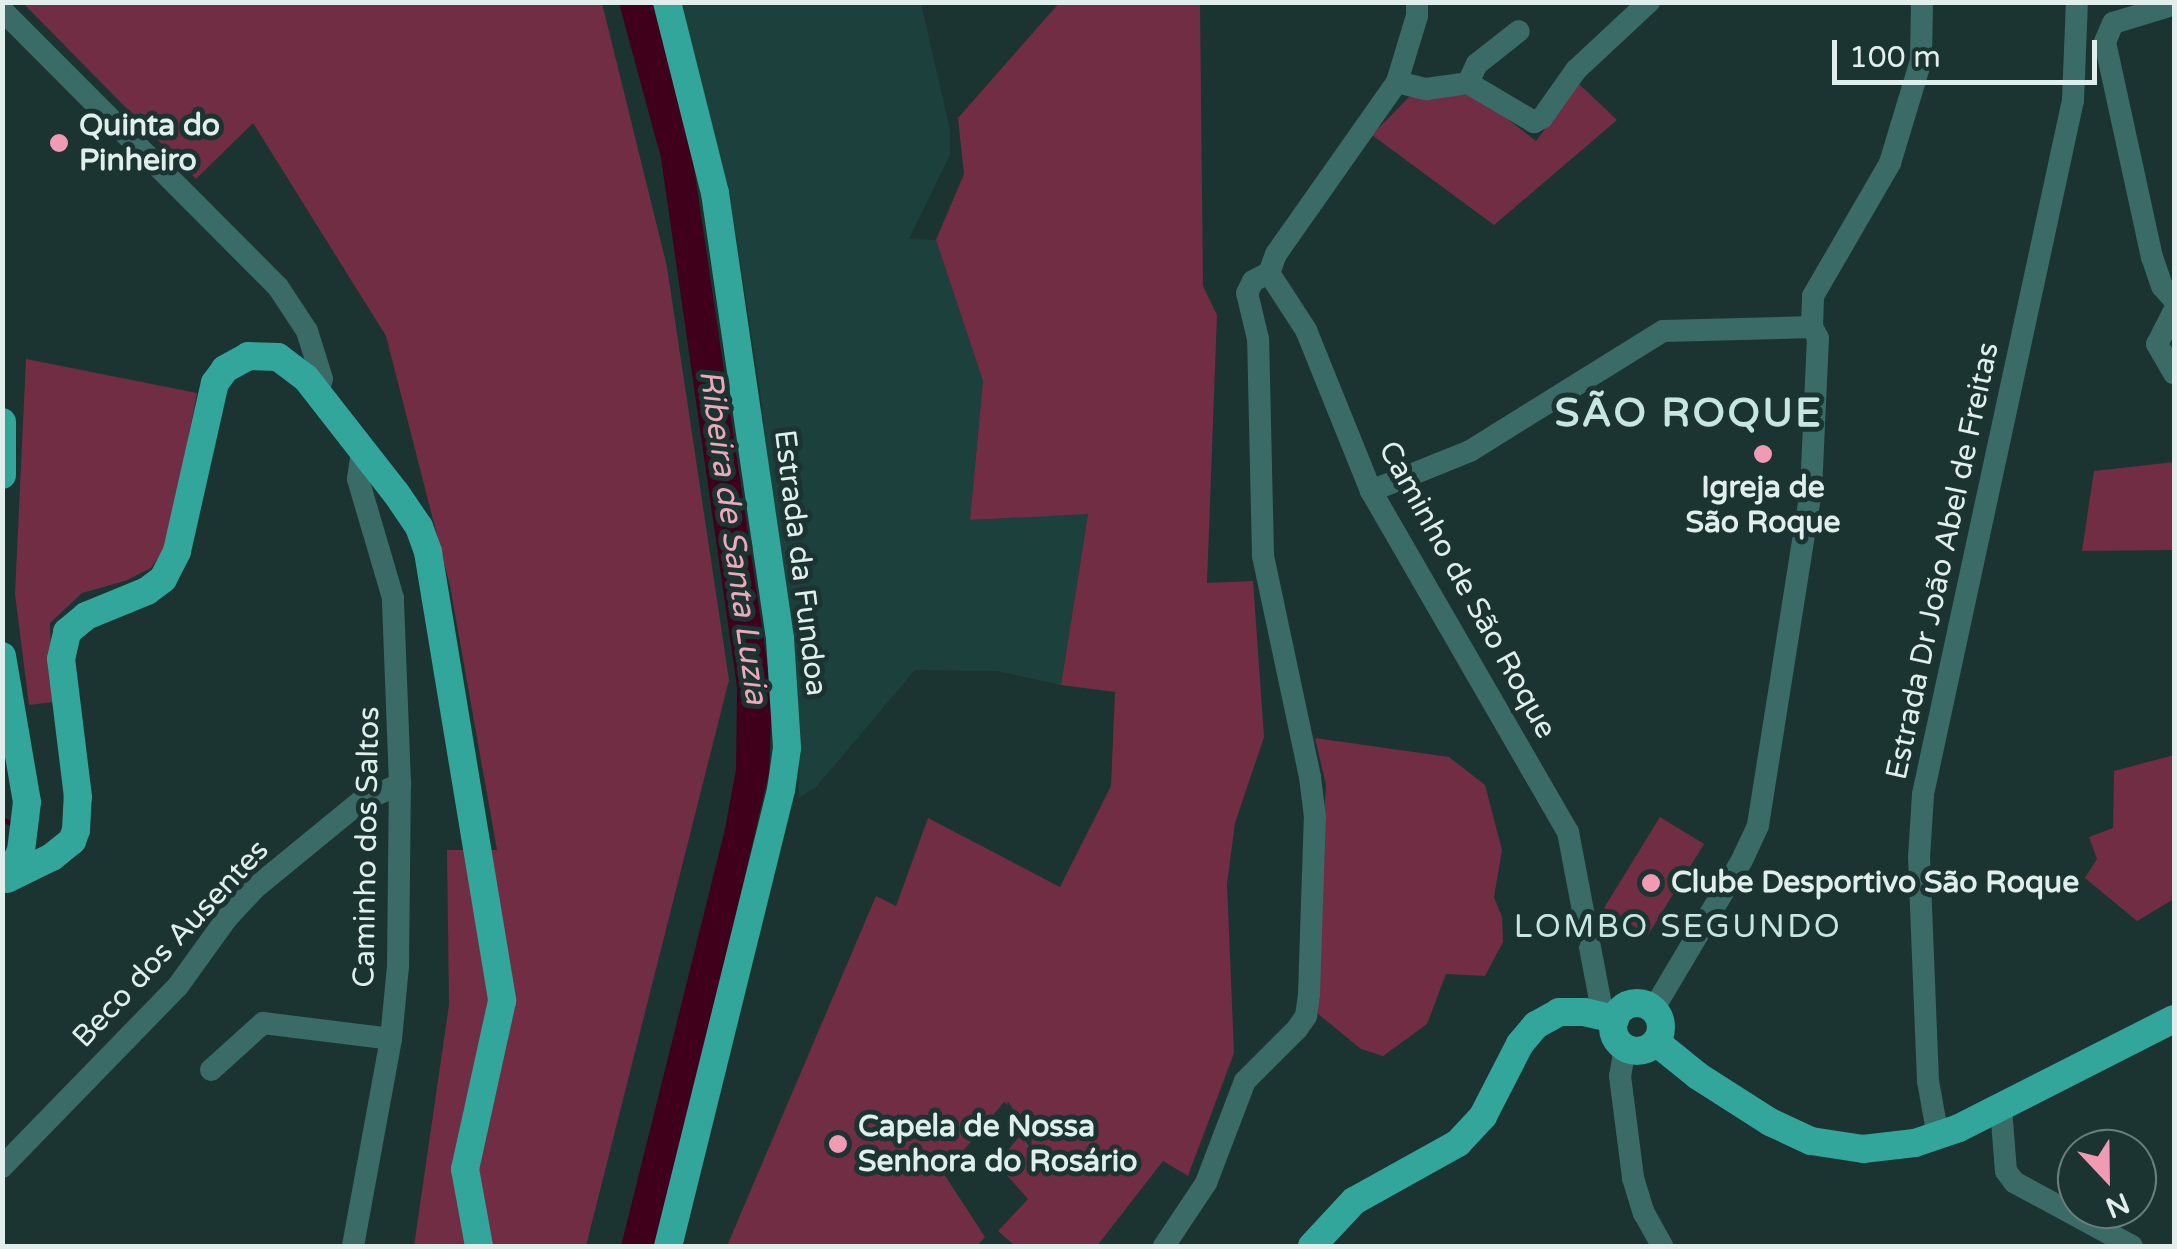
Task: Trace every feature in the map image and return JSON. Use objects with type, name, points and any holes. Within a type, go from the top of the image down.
[{"type":"main road","name":"Estrada da Fundoa","points":[[667,2],[718,211],[780,639],[787,748],[668,1246]]},
{"type":"main road","points":[[4,882],[52,857],[72,841],[79,818],[62,689],[63,646],[75,623],[147,592],[171,567],[215,383],[225,369],[248,356],[278,357],[318,393],[362,450],[419,527],[428,552],[502,1000],[465,1169],[479,1246]]},
{"type":"main road","points":[[2,422],[2,475]]},
{"type":"main road","points":[[2,656],[27,802],[13,831],[4,882]]},
{"type":"main road","points":[[1312,1246],[1336,1215],[1354,1201],[1458,1143],[1492,1104],[1520,1044],[1536,1025],[1559,1012],[1609,1018],[1632,1004],[1653,1010],[1661,1025],[1656,1042],[1638,1051],[1626,1048],[1615,1035],[1609,1018]]},
{"type":"main road","points":[[1656,1042],[1698,1076],[1770,1122],[1811,1141],[1863,1149],[1938,1136],[2174,1019]]},
{"type":"street","points":[[1164,1246],[1206,1183],[1245,1081],[1297,1029],[1306,1016],[1310,994],[1314,817],[1310,777],[1263,555],[1258,338],[1247,293],[1253,281],[1268,272],[1276,254],[1398,82],[1417,16],[1416,2]]},
{"type":"street","points":[[1398,82],[1426,89],[1468,82],[1534,122],[1542,118],[1576,70],[1649,2]]},
{"type":"street","points":[[1653,1010],[1742,860],[1758,825],[1810,491],[1818,338],[1812,327],[1814,294],[1890,163],[1921,60],[1922,2]]},
{"type":"street","name":"Estrada Dr João Abel de Freitas","points":[[1938,1136],[1928,1080],[1919,858],[1923,794],[2073,100],[2077,2]]},
{"type":"street","points":[[2166,7],[2121,19],[2107,32],[2106,42],[2152,257],[2162,286],[2174,300]]},
{"type":"street","points":[[2,10],[278,287],[307,331],[322,379],[318,393]]},
{"type":"street","points":[[1468,82],[1478,64],[1519,31]]},
{"type":"street","name":"Caminho de São Roque","points":[[1268,272],[1306,330],[1371,491],[1568,832],[1609,1018]]},
{"type":"street","points":[[2174,311],[2157,344],[2174,373]]},
{"type":"street","points":[[1371,491],[1470,452],[1663,332],[1676,328],[1812,327]]},
{"type":"street","name":"Caminho dos Saltos","points":[[354,1246],[391,1039],[398,966],[400,784],[394,598],[358,479],[362,450]]},
{"type":"street","name":"Beco dos Ausentes","points":[[2,1167],[178,986],[227,918],[255,888],[360,802],[400,784]]},
{"type":"street","points":[[210,1070],[264,1022],[391,1039]]},
{"type":"street","points":[[1626,1048],[1620,1076],[1634,1178],[1644,1214],[1662,1246]]},
{"type":"street","points":[[2000,1108],[2006,1170],[2024,1188],[2132,1246]]},
{"type":"shaded area","points":[[1060,2],[1200,3],[1203,286],[1217,315],[1207,583],[1253,581],[1264,737],[1235,823],[1227,884],[1234,1053],[1188,1176],[1163,1161],[1097,1246],[1015,1246],[998,1231],[1028,1199],[997,1164],[1029,1124],[1004,1102],[944,1174],[985,1237],[977,1246],[727,1246],[876,896],[896,906],[928,818],[1060,887],[1111,786],[1115,692],[1061,685],[1088,514],[970,520],[983,381],[936,240],[964,174],[958,118]]},
{"type":"shaded area","points":[[23,3],[602,3],[667,267],[729,680],[586,1246],[414,1246],[449,1005],[447,850],[497,850],[450,586],[386,336],[253,123],[196,179]]},
{"type":"shaded area","points":[[679,3],[921,3],[950,130],[950,155],[909,239],[936,240],[983,381],[970,520],[1088,513],[1061,685],[998,671],[915,670],[816,787],[799,798],[798,731],[760,391],[728,187]]},
{"type":"shaded area","points":[[1579,84],[1617,120],[1494,225],[1372,135],[1409,97],[1475,94],[1536,141]]},
{"type":"shaded area","points":[[26,359],[197,393],[168,543],[151,568],[125,581],[82,593],[50,623],[53,702],[29,705],[15,594]]},
{"type":"shaded area","points":[[2174,462],[2174,550],[2082,551],[2094,471]]},
{"type":"shaded area","points":[[1315,738],[1449,757],[1485,785],[1502,850],[1494,897],[1502,917],[1503,942],[1485,976],[1446,974],[1427,1024],[1383,1056],[1361,1049],[1311,1008],[1326,785]]},
{"type":"shaded area","points":[[2174,755],[2174,899],[2137,921],[2085,878],[2097,859],[2089,837],[2113,828],[2114,771]]},
{"type":"shaded area","points":[[1660,817],[1704,844],[1648,935],[1604,908]]},
{"type":"water","name":"Ribeira de Santa Luzia","points":[[619,3],[653,3],[692,154],[772,696],[769,773],[658,1246],[621,1246],[725,829],[736,769],[737,687],[661,158]]},
{"type":"waterway","points":[[2,819],[15,825]]},
{"type":"place","name":"Quinta do Pinheiro","points":[[59,143]]},
{"type":"place","name":"Igreja de São Roque","points":[[1763,454]]},
{"type":"place","name":"Clube Desportivo São Roque","points":[[1651,883]]},
{"type":"place","name":"Capela de Nossa Senhora do Rosário","points":[[838,1144]]},
{"type":"district","name":"SÃO ROQUE","points":[[1689,413]]},
{"type":"district","name":"LOMBO SEGUNDO","points":[[1678,927]]}]
